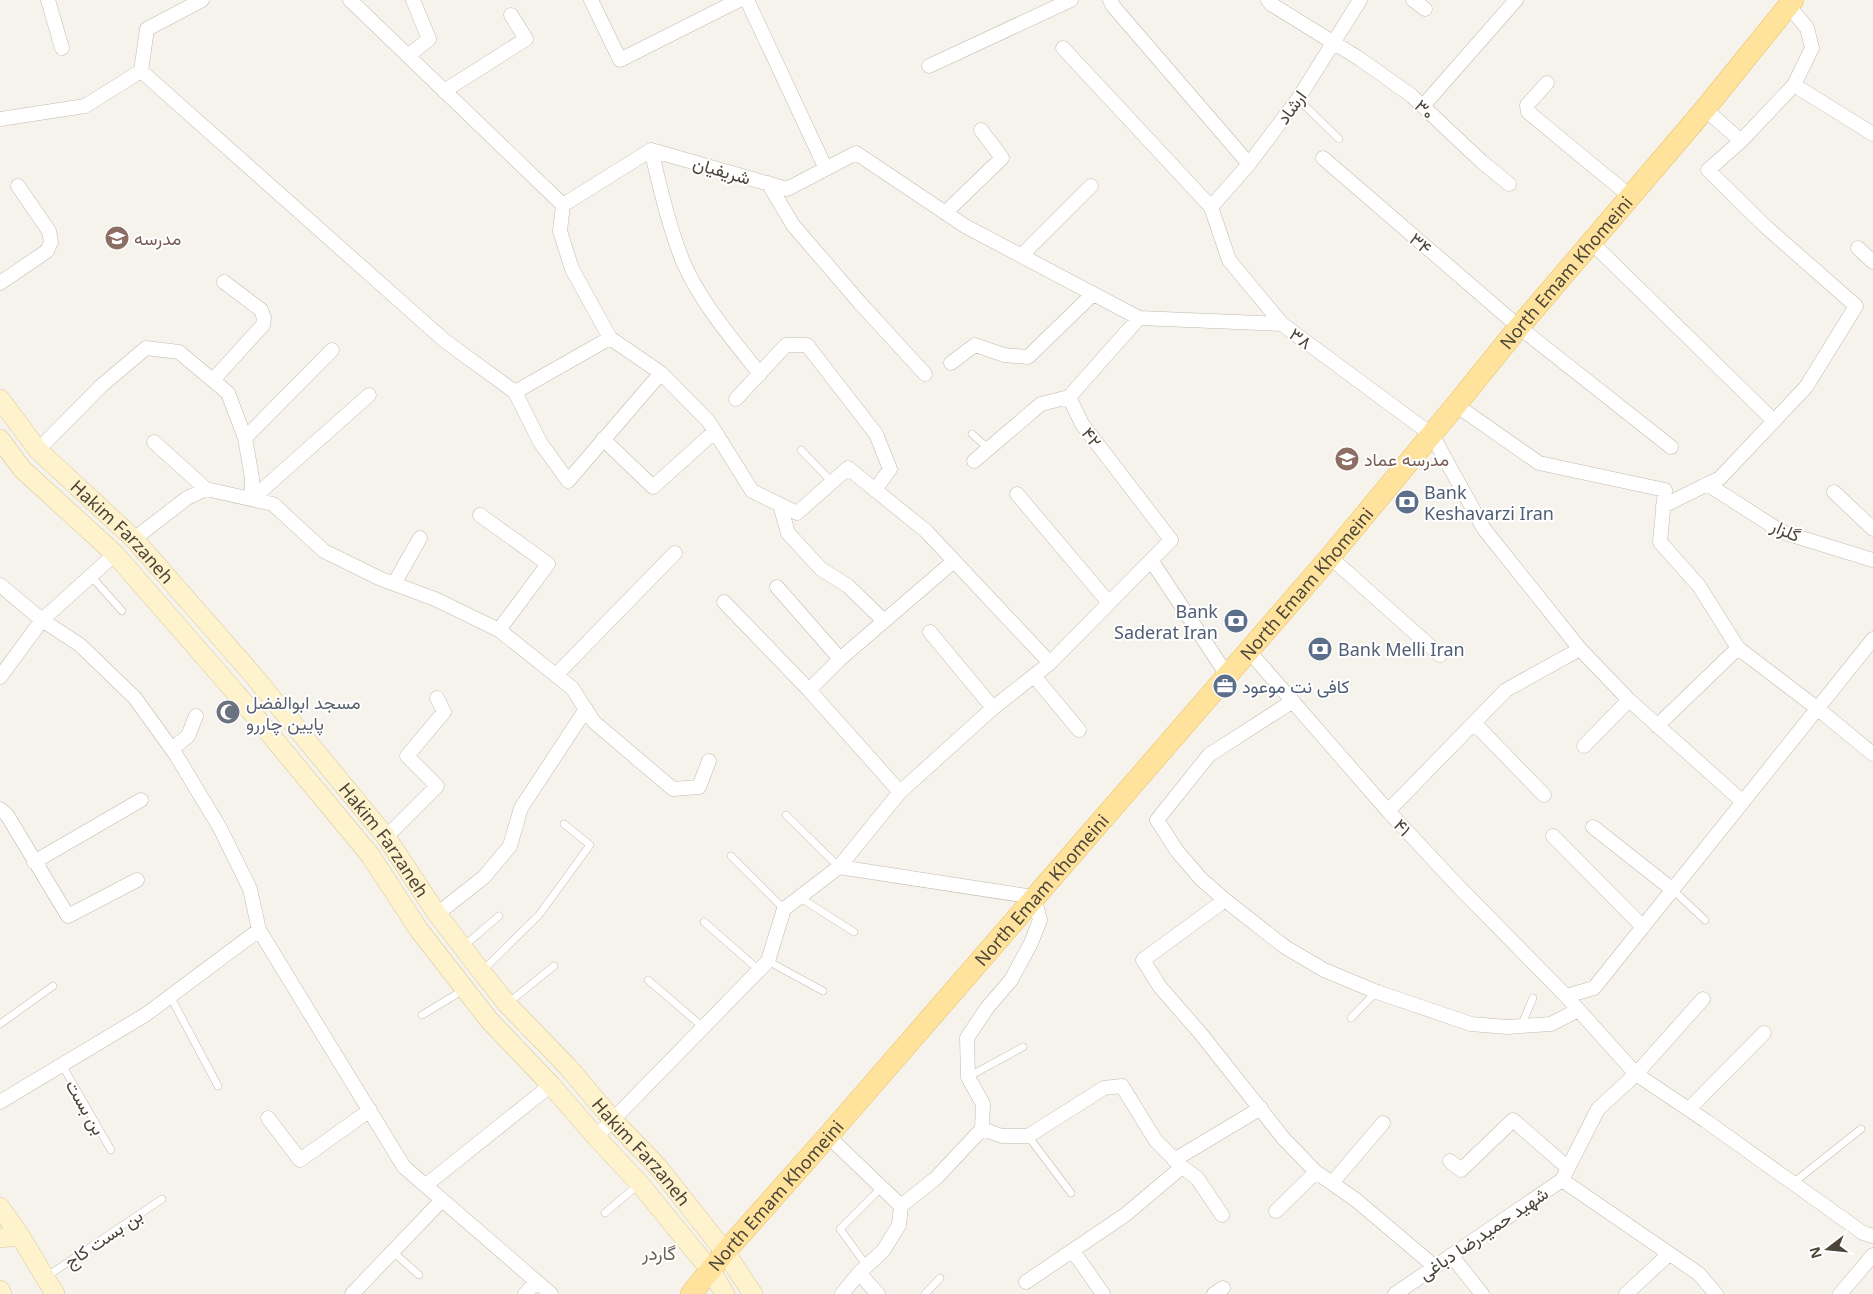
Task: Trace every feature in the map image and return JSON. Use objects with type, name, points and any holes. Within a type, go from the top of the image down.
[{"type":"main road","name":"North Emam Khomeini","points":[[691,1294],[725,1252],[828,1136],[1330,557],[1519,327],[1705,109],[1791,3]]},
{"type":"street","points":[[48,0],[62,48]]},
{"type":"street","points":[[0,119],[85,106],[141,71],[147,29],[202,0]]},
{"type":"street","points":[[350,0],[562,205]]},
{"type":"street","points":[[408,56],[429,39],[413,0]]},
{"type":"street","points":[[590,0],[620,60],[739,0]]},
{"type":"street","points":[[746,0],[826,168]]},
{"type":"street","points":[[929,66],[1071,0]]},
{"type":"street","points":[[1110,0],[1113,6],[1249,164]]},
{"type":"street","name":"۳۰","points":[[1268,0],[1271,4],[1412,96],[1482,162],[1509,184]]},
{"type":"street","name":"ارشاد","points":[[1211,207],[1249,164],[1298,99],[1360,0]]},
{"type":"street","points":[[1413,0],[1425,9]]},
{"type":"street","points":[[1423,106],[1516,0]]},
{"type":"street","points":[[1663,506],[1720,478],[1806,387],[1856,306],[1766,227],[1708,170],[1741,141],[1794,85],[1812,48],[1807,28],[1791,3]]},
{"type":"street","points":[[444,91],[526,39],[511,15]]},
{"type":"street","points":[[1063,48],[1211,207]]},
{"type":"street","points":[[141,71],[445,342],[515,392],[540,442],[568,481],[661,373]]},
{"type":"street","points":[[1548,83],[1526,105],[1528,112],[1631,197]]},
{"type":"street","points":[[1794,85],[1873,134]]},
{"type":"street","points":[[1705,109],[1741,141]]},
{"type":"street","points":[[945,213],[1002,158],[981,130]]},
{"type":"street","points":[[562,205],[651,150],[664,202],[684,264],[707,305],[760,374]]},
{"type":"street","name":"شریفیان","points":[[651,150],[787,189],[856,153],[965,226],[1139,318]]},
{"type":"street","name":"۳۴","points":[[1323,158],[1519,327],[1671,447]]},
{"type":"street","points":[[768,184],[793,224],[860,303],[925,374]]},
{"type":"street","points":[[0,282],[47,251],[51,242],[49,231],[18,186]]},
{"type":"street","points":[[1020,256],[1091,186]]},
{"type":"street","points":[[562,205],[560,231],[572,269],[610,338],[661,373],[709,422],[752,491],[798,513],[848,468],[926,531],[1050,663]]},
{"type":"street","name":"۳۸","points":[[1211,207],[1229,260],[1282,324],[1432,435]]},
{"type":"street","points":[[1592,243],[1774,420]]},
{"type":"street","points":[[1858,248],[1873,262]]},
{"type":"street","points":[[213,380],[263,325],[264,318],[261,310],[224,282]]},
{"type":"street","points":[[951,363],[975,346],[1004,355],[1028,358],[1093,294]]},
{"type":"street","points":[[974,461],[1042,404],[1069,397],[1139,318],[1282,324]]},
{"type":"street","points":[[515,392],[610,338]]},
{"type":"street","points":[[736,399],[786,346],[808,345],[876,434],[890,469],[875,490]]},
{"type":"street","points":[[38,450],[101,386],[146,348],[179,352],[228,393],[245,438],[252,478],[252,499]]},
{"type":"street","points":[[245,438],[332,350]]},
{"type":"street","points":[[252,499],[369,395]]},
{"type":"street","name":"۴۲","points":[[1069,397],[1082,424],[1170,540],[1151,560]]},
{"type":"street","name":"Hakim Farzaneh","points":[[0,399],[38,450],[134,539],[253,675],[386,837],[437,914],[507,1004],[568,1067],[612,1119],[658,1167],[725,1252],[753,1294]]},
{"type":"street","points":[[1456,405],[1540,463],[1665,490],[1660,542],[1699,586],[1738,648],[1873,754]]},
{"type":"street","points":[[603,439],[653,487],[714,432]]},
{"type":"street","points":[[1432,435],[1484,530],[1580,649],[1629,700],[1743,802]]},
{"type":"street","name":"Hakim Farzaneh","points":[[0,440],[22,469],[115,554],[235,692],[370,855],[419,930],[489,1020],[551,1085],[640,1184],[711,1271],[725,1294]]},
{"type":"street","points":[[154,442],[206,488],[273,504],[324,551],[394,584],[435,599],[499,630],[572,688],[594,722],[673,789],[699,787],[709,761]]},
{"type":"street","name":"گلزار","points":[[1707,484],[1782,532],[1873,560]]},
{"type":"street","points":[[0,677],[42,620],[115,554],[187,498],[206,488]]},
{"type":"street","points":[[1834,492],[1873,529]]},
{"type":"street","points":[[1017,494],[1109,603]]},
{"type":"street","points":[[780,504],[788,533],[821,569],[848,586],[884,621]]},
{"type":"street","points":[[480,515],[548,564],[499,630]]},
{"type":"street","points":[[394,584],[420,538]]},
{"type":"street","points":[[556,676],[675,553]]},
{"type":"street","points":[[1330,557],[1440,655]]},
{"type":"street","points":[[596,1137],[764,965],[784,909],[839,867],[900,792],[993,708],[1050,663],[1151,560],[1227,675]]},
{"type":"street","points":[[809,690],[840,659],[954,561]]},
{"type":"street","points":[[0,585],[42,620],[80,645],[136,698],[172,749],[220,828],[250,889],[259,930],[404,1166],[551,1294]]},
{"type":"street","points":[[777,587],[840,659]]},
{"type":"street","points":[[724,602],[809,690],[900,792]]},
{"type":"street","points":[[930,632],[993,708]]},
{"type":"street","points":[[1566,996],[1594,988],[1873,639]]},
{"type":"street","points":[[1657,726],[1738,648]]},
{"type":"street","points":[[1388,811],[1506,690],[1580,649]]},
{"type":"street","name":"۴۱","points":[[1248,650],[1388,811],[1458,886],[1566,996],[1636,1074],[1689,1109],[1863,1233],[1873,1236]]},
{"type":"street","points":[[1034,676],[1079,730]]},
{"type":"street","points":[[386,837],[437,786],[407,756],[444,712],[437,698]]},
{"type":"street","points":[[1584,746],[1629,700]]},
{"type":"street","points":[[1293,702],[1209,755],[1157,820],[1177,850],[1201,879],[1285,947],[1324,970],[1376,992],[1471,1024],[1507,1027],[1551,1024],[1578,1010]]},
{"type":"street","points":[[437,914],[484,877],[510,846],[521,808],[586,709]]},
{"type":"street","points":[[172,749],[188,736],[196,716]]},
{"type":"street","points":[[1474,722],[1544,795]]},
{"type":"street","points":[[34,862],[141,800]]},
{"type":"street","points":[[0,809],[68,916],[137,880]]},
{"type":"street","points":[[1594,827],[1673,890]]},
{"type":"street","points":[[1553,836],[1643,927]]},
{"type":"street","points":[[839,867],[1034,897],[1040,920],[1032,944],[1011,980],[987,1008],[967,1038],[968,1077],[983,1104],[982,1129],[936,1178],[902,1206],[899,1224],[883,1251],[842,1294]]},
{"type":"street","points":[[1225,900],[1143,960],[1160,987],[1202,1034],[1284,1139],[1316,1172],[1400,1236],[1434,1266]]},
{"type":"street","points":[[0,1102],[145,1015],[259,930]]},
{"type":"street","points":[[1450,1161],[1461,1170],[1513,1120],[1565,1174],[1598,1109],[1636,1074],[1703,999]]},
{"type":"street","points":[[1689,1109],[1764,1033]]},
{"type":"street","points":[[426,1185],[551,1085]]},
{"type":"street","points":[[982,1129],[1002,1136],[1028,1136],[1104,1088],[1122,1086],[1156,1141],[1178,1164],[1197,1178],[1222,1215]]},
{"type":"street","points":[[1026,1282],[1125,1216],[1178,1164],[1261,1108]]},
{"type":"street","points":[[268,1118],[300,1160],[370,1110]]},
{"type":"street","points":[[1332,1183],[1383,1123]]},
{"type":"street","points":[[828,1136],[902,1206]]},
{"type":"street","points":[[1276,1211],[1316,1172]]},
{"type":"street","name":"شهید حمیدرضا دباغی","points":[[1395,1294],[1565,1174],[1669,1254],[1699,1274],[1716,1294]]},
{"type":"street","points":[[352,1294],[442,1200]]},
{"type":"street","points":[[0,1207],[55,1294]]},
{"type":"street","points":[[0,1238],[15,1236],[22,1239]]},
{"type":"street","points":[[1073,1250],[1103,1294]]},
{"type":"street","points":[[1626,1294],[1669,1254]]},
{"type":"street","points":[[1451,1255],[1482,1294]]},
{"type":"street","points":[[1840,1294],[1873,1255]]},
{"type":"street","points":[[863,1270],[878,1294]]},
{"type":"street","points":[[525,1294],[536,1282]]},
{"type":"street","points":[[0,1290],[2,1294]]},
{"type":"lane","points":[[1298,99],[1339,139]]},
{"type":"lane","points":[[972,434],[989,449]]},
{"type":"lane","points":[[801,450],[832,482]]},
{"type":"lane","points":[[91,576],[122,611]]},
{"type":"lane","points":[[786,814],[839,867]]},
{"type":"lane","points":[[481,971],[538,915],[590,845],[564,824]]},
{"type":"lane","points":[[731,856],[784,909]]},
{"type":"lane","points":[[1673,890],[1705,920]]},
{"type":"lane","points":[[799,897],[854,932]]},
{"type":"lane","points":[[463,947],[500,916]]},
{"type":"lane","points":[[704,922],[764,965],[823,991]]},
{"type":"lane","points":[[507,1004],[554,966]]},
{"type":"lane","points":[[648,980],[704,1028]]},
{"type":"lane","points":[[0,1024],[53,986]]},
{"type":"lane","points":[[422,1015],[465,989]]},
{"type":"lane","points":[[1351,1018],[1376,992]]},
{"type":"lane","points":[[170,996],[218,1086]]},
{"type":"lane","points":[[1520,1027],[1533,998]]},
{"type":"lane","points":[[968,1077],[1023,1047]]},
{"type":"lane","name":"بن بست","points":[[62,1065],[111,1150]]},
{"type":"lane","points":[[1793,1183],[1861,1129]]},
{"type":"lane","points":[[1028,1136],[1071,1193]]},
{"type":"lane","points":[[605,1213],[640,1184]]},
{"type":"lane","points":[[863,1270],[840,1229],[882,1187]]},
{"type":"lane","name":"بن بست کاج","points":[[46,1278],[162,1198]]},
{"type":"lane","points":[[392,1251],[418,1276]]},
{"type":"lane","points":[[924,1294],[940,1278]]},
{"type":"place","name":"مدرسه","points":[[117,238]]},
{"type":"place","name":"مدرسه عماد","points":[[1347,459]]},
{"type":"place","name":"Bank Keshavarzi Iran","points":[[1407,502]]},
{"type":"place","name":"Bank Saderat Iran","points":[[1236,621]]},
{"type":"place","name":"Bank Melli Iran","points":[[1320,649]]},
{"type":"place","name":"کافی نت موعود","points":[[1225,686]]},
{"type":"place","name":"مسجد ابوالفضل پایین چاررو","points":[[228,712]]},
{"type":"district","name":"گاردر","points":[[659,1253]]}]
